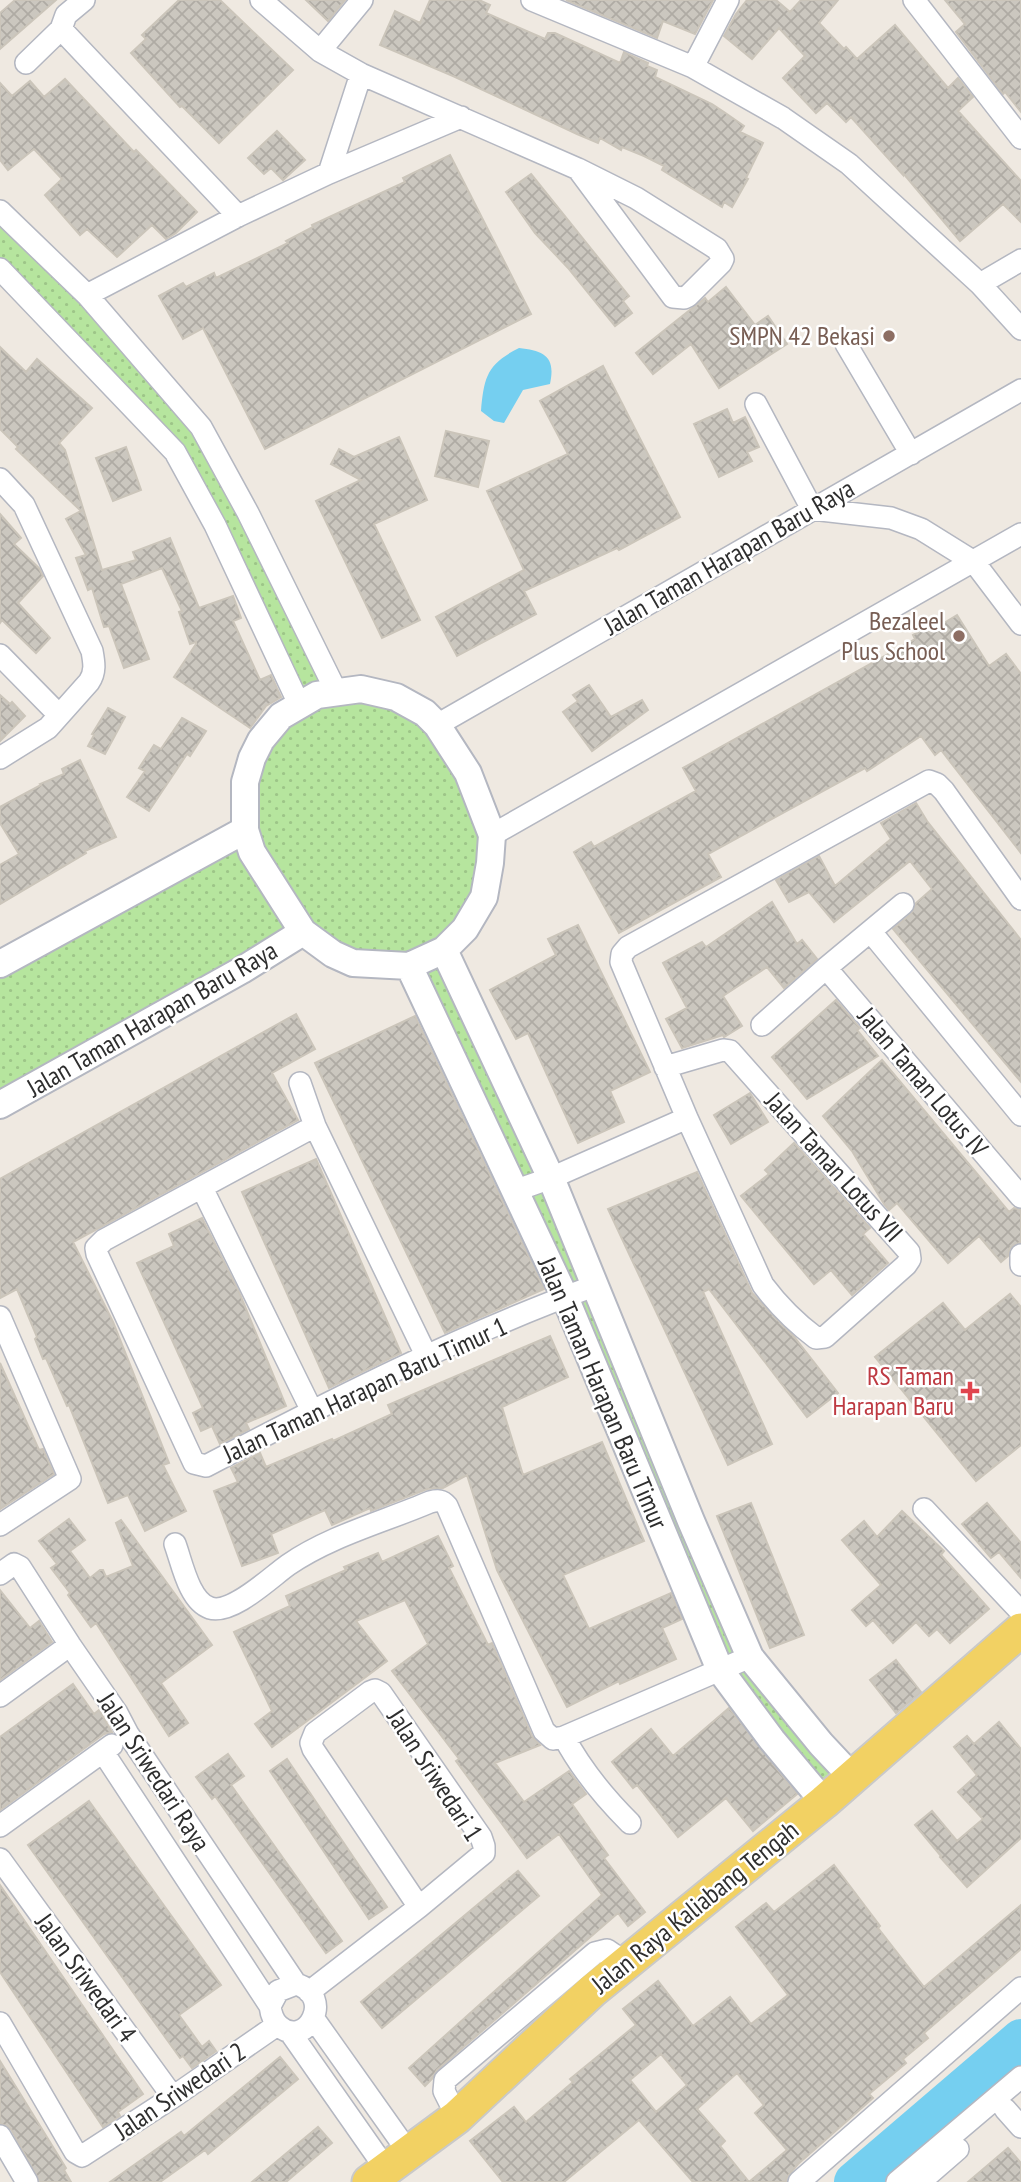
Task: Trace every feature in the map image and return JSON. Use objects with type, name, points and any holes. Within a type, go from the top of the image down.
[{"type":"main road","name":"Jalan Raya Kaliabang Tengah","points":[[388,2168],[457,2117],[592,1991],[824,1802],[1021,1630]]},
{"type":"street","points":[[26,63],[61,29],[66,15],[84,0]]},
{"type":"street","points":[[261,0],[320,51],[361,74],[578,169],[636,198],[718,249],[723,259],[721,263],[688,296],[673,297],[578,169]]},
{"type":"street","points":[[320,51],[362,0]]},
{"type":"street","points":[[532,0],[693,67],[783,118],[849,164],[980,284],[1021,329]]},
{"type":"street","points":[[693,67],[728,0]]},
{"type":"street","points":[[914,0],[1021,138]]},
{"type":"street","points":[[61,29],[238,216]]},
{"type":"street","points":[[329,173],[361,74]]},
{"type":"street","points":[[87,295],[238,216],[329,173],[461,117]]},
{"type":"street","points":[[0,211],[87,295],[201,426],[248,513],[336,691]]},
{"type":"street","points":[[980,284],[1021,260]]},
{"type":"street","points":[[0,269],[175,452],[215,525],[299,704]]},
{"type":"street","points":[[846,344],[911,454]]},
{"type":"street","name":"Jalan Taman Harapan Baru Raya","points":[[437,725],[1021,390]]},
{"type":"street","points":[[756,404],[812,509],[891,518],[921,529],[974,562],[1021,624]]},
{"type":"street","points":[[0,479],[24,505],[92,651],[94,665],[92,676],[48,728],[0,758]]},
{"type":"street","points":[[492,835],[1021,534]]},
{"type":"street","points":[[0,655],[59,715]]},
{"type":"street","points":[[361,690],[396,697],[425,713],[437,725],[468,773],[492,835],[490,863],[484,897],[465,929],[444,950],[409,966],[353,962],[333,954],[303,932],[252,852],[245,830],[246,782],[252,758],[261,740],[281,716],[299,704],[317,695],[336,691],[361,690]]},
{"type":"street","name":"Jalan Taman Lotus VII","points":[[665,1067],[723,1050],[730,1051],[909,1252],[910,1259],[825,1337],[816,1338],[775,1300],[763,1285],[665,1067],[621,962],[622,954],[628,947],[929,781],[937,783],[944,791],[1021,899]]},
{"type":"street","points":[[0,964],[245,830]]},
{"type":"street","points":[[762,1025],[825,968],[903,904]]},
{"type":"street","name":"Jalan Taman Harapan Baru Raya","points":[[0,1105],[242,970],[303,932]]},
{"type":"street","points":[[871,932],[1021,1115]]},
{"type":"street","name":"Jalan Taman Harapan Baru Timur","points":[[444,950],[551,1178],[691,1521],[750,1657],[821,1744],[851,1776]]},
{"type":"street","name":"Jalan Taman Harapan Baru Timur","points":[[409,966],[565,1297],[720,1670],[772,1740],[824,1802]]},
{"type":"street","name":"Jalan Taman Lotus IV","points":[[825,968],[1021,1197]]},
{"type":"street","points":[[300,1083],[315,1126],[427,1357]]},
{"type":"street","points":[[514,1191],[551,1178],[687,1118]]},
{"type":"street","points":[[312,1411],[202,1188],[315,1126]]},
{"type":"street","name":"Jalan Taman Harapan Baru Timur 1","points":[[202,1188],[99,1244],[97,1254],[194,1463],[206,1466],[312,1411],[427,1357],[594,1286]]},
{"type":"street","points":[[1021,1255],[1021,1265]]},
{"type":"street","points":[[0,1317],[70,1479],[0,1525]]},
{"type":"street","points":[[175,1544],[195,1596],[214,1609],[223,1608],[245,1597],[317,1547],[430,1502],[444,1502],[544,1731],[554,1739],[750,1657]]},
{"type":"street","points":[[925,1509],[1021,1612]]},
{"type":"street","name":"Jalan Sriwedari Raya","points":[[6,1570],[16,1564],[20,1567],[117,1713],[128,1734],[303,1988]]},
{"type":"street","points":[[0,1696],[70,1645]]},
{"type":"street","name":"Jalan Sriwedari 1","points":[[303,1988],[419,1907],[484,1853],[481,1837],[381,1693],[375,1690],[315,1733],[311,1743],[419,1907]]},
{"type":"street","points":[[0,1826],[128,1734]]},
{"type":"street","points":[[564,1737],[602,1793],[630,1823]]},
{"type":"street","name":"Jalan Sriwedari Raya","points":[[103,1752],[279,2021],[388,2168]]},
{"type":"street","name":"Jalan Sriwedari 4","points":[[0,1859],[173,2097]]},
{"type":"street","points":[[314,2019],[299,2031],[279,2021],[278,1991],[303,1988],[316,2006],[314,2019],[388,2168]]},
{"type":"street","points":[[799,2182],[1021,1988]]},
{"type":"street","name":"Jalan Sriwedari 2","points":[[0,2023],[75,2152],[82,2156],[173,2097],[279,2021]]},
{"type":"street","points":[[897,2182],[1021,2077]]},
{"type":"street","points":[[920,2182],[1013,2102],[1021,2127]]},
{"type":"street","points":[[0,2136],[27,2182]]},
{"type":"green space","points":[[0,211],[185,406],[336,691],[361,689],[437,725],[490,863],[444,951],[750,1657],[851,1776],[824,1802],[720,1670],[409,966],[377,965],[303,932],[0,1105],[0,964],[245,830],[245,782],[299,704],[175,452],[0,269]]},
{"type":"water","points":[[519,348],[541,353],[546,357],[551,367],[550,384],[523,390],[504,423],[494,421],[481,411],[486,380],[500,360]]},
{"type":"building","points":[[15,0],[56,0],[0,49],[0,13]]},
{"type":"building","points":[[179,0],[220,0],[293,70],[219,143],[180,107],[131,53],[146,39],[142,35]]},
{"type":"building","points":[[306,0],[345,0],[328,21]]},
{"type":"building","points":[[430,0],[479,0],[490,5],[486,13],[545,39],[548,33],[555,33],[620,63],[624,52],[657,70],[655,77],[724,112],[744,126],[740,132],[763,143],[746,178],[748,179],[732,207],[724,202],[722,207],[662,170],[664,166],[644,156],[622,147],[621,150],[600,138],[598,143],[380,45],[395,11],[420,23]]},
{"type":"building","points":[[566,0],[713,0],[695,34],[663,21],[657,38]]},
{"type":"building","points":[[747,0],[776,0],[790,12],[801,0],[838,0],[819,23],[857,59],[895,25],[948,88],[958,78],[973,97],[958,111],[1021,181],[1021,222],[1003,204],[960,241],[851,117],[846,122],[827,103],[816,113],[783,78],[805,56],[779,28],[752,59],[724,36]]},
{"type":"building","points":[[945,0],[1021,0],[1021,112],[1005,92],[1003,94],[956,32],[965,24]]},
{"type":"building","points":[[65,79],[134,152],[136,150],[197,212],[176,233],[166,239],[152,225],[117,257],[87,229],[80,235],[45,195],[62,179],[34,149],[8,170],[0,160],[0,83],[12,96],[30,81],[44,97]]},
{"type":"building","points":[[277,131],[305,160],[283,180],[271,168],[264,174],[248,158]]},
{"type":"building","points":[[450,155],[531,314],[265,449],[203,328],[183,339],[159,296],[183,283],[186,287],[214,273],[216,278],[288,243],[286,241],[313,227],[312,225],[405,182],[403,178]]},
{"type":"building","points":[[531,174],[629,296],[623,301],[632,313],[615,326],[569,269],[535,233],[506,192]]},
{"type":"building","points":[[726,287],[755,325],[768,316],[787,344],[719,388],[691,344],[653,374],[636,353],[705,298],[708,302]]},
{"type":"building","points":[[0,347],[26,372],[37,359],[92,408],[59,443],[65,450],[102,570],[136,560],[133,552],[170,538],[199,608],[233,596],[241,618],[233,621],[260,680],[271,675],[281,697],[266,706],[250,728],[174,677],[196,642],[190,644],[179,612],[182,611],[162,568],[121,584],[149,659],[124,668],[109,626],[104,627],[92,588],[88,590],[76,558],[86,555],[66,519],[81,511],[16,449],[18,447],[0,429]]},
{"type":"building","points":[[603,366],[680,517],[619,550],[617,548],[524,591],[536,614],[457,656],[436,617],[524,570],[487,491],[568,454],[540,401]]},
{"type":"building","points":[[727,409],[733,423],[745,417],[759,447],[747,452],[752,461],[719,477],[694,424]]},
{"type":"building","points":[[446,431],[489,441],[478,487],[435,476]]},
{"type":"building","points":[[399,437],[427,500],[374,524],[420,620],[382,638],[316,501],[361,480],[331,464],[339,449],[354,457]]},
{"type":"building","points":[[126,447],[141,490],[113,501],[96,458]]},
{"type":"building","points":[[0,514],[21,538],[14,544],[39,568],[43,576],[18,603],[50,638],[36,653],[2,620],[0,623]]},
{"type":"building","points":[[957,615],[989,666],[1006,654],[1021,674],[1021,853],[941,750],[935,755],[921,736],[867,771],[865,768],[708,854],[721,877],[619,933],[574,852],[591,842],[594,847],[696,791],[683,768],[915,639],[913,635],[936,622],[939,626]]},
{"type":"building","points":[[589,685],[611,717],[642,700],[648,710],[592,751],[563,712],[578,701],[573,695]]},
{"type":"building","points":[[0,695],[10,704],[12,702],[25,716],[0,741]]},
{"type":"building","points":[[108,708],[125,717],[105,754],[88,746]]},
{"type":"building","points":[[182,718],[206,731],[190,756],[187,754],[149,811],[127,797],[145,771],[139,768],[154,745],[161,749]]},
{"type":"building","points":[[80,760],[116,837],[85,851],[86,853],[0,904],[0,865],[19,854],[0,823],[0,807],[40,784],[64,774],[62,769]]},
{"type":"building","points":[[916,803],[927,821],[1021,940],[1021,1082],[893,929],[911,914],[916,903],[932,889],[910,861],[834,922],[809,892],[789,902],[776,880],[819,856],[835,886],[891,839],[881,823]]},
{"type":"building","points":[[772,902],[797,944],[802,940],[817,959],[784,988],[767,967],[723,996],[742,1026],[724,1037],[723,1035],[682,1048],[666,1019],[687,1008],[663,963],[702,942],[706,947]]},
{"type":"building","points":[[578,925],[650,1072],[610,1091],[624,1122],[578,1143],[528,1033],[516,1039],[490,990],[556,955],[548,939]]},
{"type":"building","points":[[836,1000],[860,1028],[857,1030],[878,1056],[807,1099],[772,1057]]},
{"type":"building","points":[[296,1014],[315,1049],[272,1073],[298,1120],[73,1242],[113,1322],[169,1463],[163,1465],[186,1511],[145,1531],[128,1495],[108,1503],[69,1405],[67,1406],[46,1358],[43,1359],[17,1289],[0,1298],[0,1179]]},
{"type":"building","points":[[415,1016],[544,1289],[445,1333],[315,1063]]},
{"type":"building","points":[[882,1060],[1009,1212],[1014,1208],[1021,1210],[1021,1242],[1010,1248],[1008,1256],[1001,1262],[979,1236],[948,1263],[897,1203],[889,1210],[852,1151],[823,1116]]},
{"type":"building","points":[[750,1093],[768,1122],[731,1144],[714,1115]]},
{"type":"building","points":[[794,1143],[870,1228],[863,1234],[888,1263],[852,1295],[831,1270],[814,1284],[741,1196],[769,1174],[765,1170]]},
{"type":"building","points":[[316,1159],[401,1353],[329,1388],[242,1192]]},
{"type":"building","points":[[697,1172],[752,1293],[795,1338],[838,1393],[807,1417],[709,1289],[703,1292],[772,1444],[728,1465],[608,1209]]},
{"type":"building","points":[[202,1218],[239,1292],[286,1406],[246,1423],[249,1429],[220,1444],[212,1426],[201,1431],[193,1413],[203,1408],[137,1263],[174,1246],[169,1234]]},
{"type":"building","points":[[1010,1294],[1021,1307],[1021,1445],[976,1481],[875,1357],[943,1303],[965,1330]]},
{"type":"building","points":[[550,1336],[568,1377],[502,1407],[523,1475],[602,1442],[644,1541],[563,1575],[589,1629],[671,1593],[682,1619],[662,1628],[676,1659],[620,1684],[619,1681],[567,1707],[497,1570],[467,1475],[443,1488],[427,1489],[371,1511],[370,1508],[332,1525],[325,1510],[271,1534],[278,1553],[242,1566],[214,1491],[238,1482],[231,1468],[260,1453],[266,1467],[332,1439],[333,1441],[392,1414],[388,1405]]},
{"type":"building","points":[[0,1363],[39,1450],[43,1449],[54,1474],[0,1509]]},
{"type":"building","points":[[751,1503],[804,1635],[770,1648],[717,1516]]},
{"type":"building","points":[[987,1503],[1021,1543],[1021,1578],[999,1552],[991,1558],[962,1524]]},
{"type":"building","points":[[902,1511],[944,1551],[941,1555],[989,1609],[950,1643],[937,1629],[929,1636],[916,1622],[893,1643],[873,1620],[866,1626],[852,1610],[881,1585],[842,1540],[864,1521],[877,1537]]},
{"type":"building","points":[[69,1519],[85,1540],[70,1551],[90,1578],[100,1570],[103,1570],[106,1577],[133,1566],[116,1523],[121,1520],[212,1645],[161,1683],[188,1723],[169,1736],[96,1623],[91,1627],[51,1568],[57,1564],[39,1541]]},
{"type":"building","points":[[438,1536],[453,1566],[449,1568],[488,1645],[492,1643],[532,1736],[540,1745],[495,1763],[524,1802],[569,1771],[586,1794],[572,1804],[608,1855],[604,1858],[645,1912],[628,1926],[618,1913],[437,2070],[425,2086],[409,2068],[602,1895],[559,1834],[527,1858],[456,1761],[459,1759],[392,1671],[428,1644],[405,1600],[356,1621],[387,1661],[272,1747],[255,1724],[272,1711],[234,1632],[290,1606],[286,1596],[346,1570],[344,1567],[378,1553],[382,1562]]},
{"type":"building","points":[[0,1590],[30,1628],[39,1621],[52,1642],[0,1680]]},
{"type":"building","points":[[896,1660],[921,1692],[896,1713],[870,1680]]},
{"type":"building","points":[[73,1684],[94,1714],[99,1710],[112,1732],[104,1734],[0,1810],[0,1737]]},
{"type":"building","points":[[729,1708],[797,1794],[753,1831],[726,1798],[678,1837],[637,1785],[633,1788],[612,1762],[651,1729],[673,1756]]},
{"type":"building","points":[[999,1722],[1021,1749],[1021,1838],[967,1887],[915,1825],[932,1811],[957,1841],[983,1819],[958,1792],[977,1775],[954,1747],[967,1736],[974,1744]]},
{"type":"building","points":[[228,1754],[244,1776],[231,1785],[342,1941],[326,1953],[215,1796],[212,1799],[196,1777]]},
{"type":"building","points":[[287,1759],[387,1907],[369,1919],[270,1771]]},
{"type":"building","points":[[89,1801],[221,1985],[179,2015],[202,2047],[209,2041],[216,2051],[192,2068],[183,2056],[180,2058],[28,1845]]},
{"type":"building","points":[[834,1865],[924,1987],[1021,1905],[1021,1949],[924,2033],[928,2038],[903,2059],[906,2063],[869,2094],[873,2098],[798,2164],[786,2182],[749,2182],[693,2182],[639,2120],[564,2182],[503,2182],[470,2141],[514,2107],[526,2122],[573,2082],[570,2079],[636,2025],[623,2009],[658,1981],[693,2026],[730,1997],[751,2024],[788,1995],[736,1927],[766,1903],[774,1912]],"holes":[[[661,2054],[687,2085],[656,2112],[630,2080]],[[737,2073],[764,2105],[755,2113],[787,2150],[749,2182],[720,2146],[725,2141],[697,2109]]]},
{"type":"building","points":[[518,1871],[539,1896],[382,2028],[361,2002]]},
{"type":"building","points":[[0,1885],[143,2094],[118,2112],[120,2116],[103,2127],[0,1972]]},
{"type":"building","points":[[280,2057],[298,2079],[208,2154],[205,2150],[160,2182],[110,2182],[181,2132],[184,2136]]},
{"type":"building","points":[[0,2061],[66,2168],[64,2170],[71,2182],[40,2182],[11,2129],[0,2123]]},
{"type":"building","points":[[318,2127],[332,2143],[286,2182],[252,2182]]},
{"type":"building","points":[[1008,2148],[1021,2163],[1021,2182],[968,2182]]},
{"type":"waterway","points":[[854,2182],[1021,2039]]},
{"type":"place","name":"SMPN 42 Bekasi","points":[[889,336]]},
{"type":"place","name":"Bezaleel Plus School","points":[[959,636]]},
{"type":"place","name":"RS Taman Harapan Baru","points":[[970,1391]]}]
